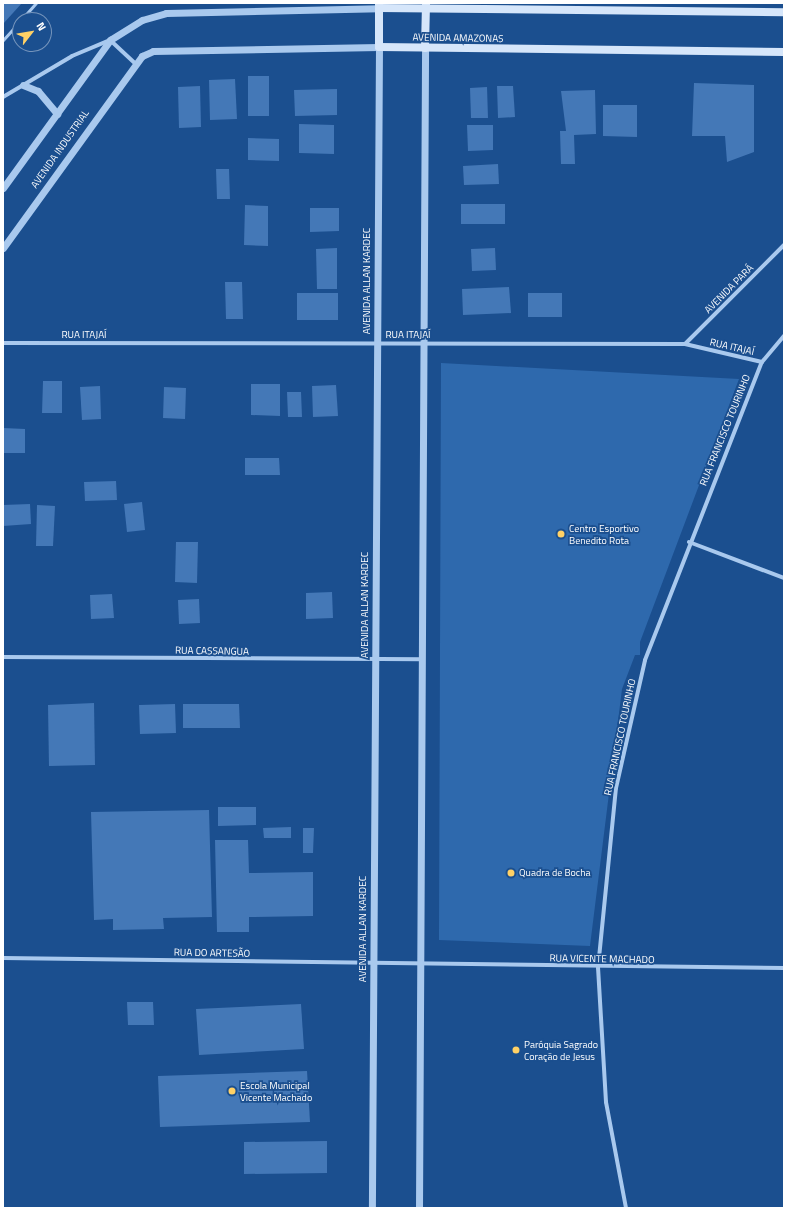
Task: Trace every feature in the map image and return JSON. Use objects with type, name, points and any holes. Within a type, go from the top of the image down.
[{"type":"main road","points":[[379,5],[784,12]]},
{"type":"main road","name":"AVENIDA ALLAN KARDEC","points":[[378,47],[379,5]]},
{"type":"main road","points":[[425,48],[426,6]]},
{"type":"main road","name":"AVENIDA AMAZONAS","points":[[378,47],[784,52]]},
{"type":"street","points":[[3,97],[72,56],[110,40],[142,20],[166,13],[379,5]]},
{"type":"street","points":[[110,40],[134,62]]},
{"type":"street","points":[[3,188],[110,40]]},
{"type":"street","name":"AVENIDA AMAZONAS","points":[[134,62],[153,51],[378,47]]},
{"type":"street","name":"AVENIDA ALLAN KARDEC","points":[[372,1208],[378,47]]},
{"type":"street","points":[[419,1208],[425,48]]},
{"type":"street","name":"AVENIDA INDUSTRIAL","points":[[3,248],[134,62]]},
{"type":"street","points":[[23,85],[44,96],[57,114]]},
{"type":"street","name":"AVENIDA PARÁ","points":[[685,344],[784,245]]},
{"type":"street","points":[[762,362],[784,336]]},
{"type":"street","name":"RUA ITAJAÍ","points":[[3,343],[685,344],[762,362]]},
{"type":"street","name":"RUA FRANCISCO TOURINHO","points":[[626,1208],[606,1102],[598,968],[616,788],[645,660],[689,542],[762,362]]},
{"type":"street","points":[[689,542],[784,578]]},
{"type":"street","name":"RUA CASSANGUA","points":[[3,657],[375,661],[422,659]]},
{"type":"street","name":"RUA DO ARTESÃO","points":[[3,958],[420,963]]},
{"type":"street","name":"RUA VICENTE MACHADO","points":[[420,963],[598,968],[784,968]]},
{"type":"lane","points":[[28,12],[36,3]]},
{"type":"lane","points":[[3,40],[12,29]]},
{"type":"shaded area","name":"Centro Esportivo Benedito Rota","points":[[441,363],[739,379],[640,642],[640,655],[635,655],[622,689],[590,946],[439,940]]},
{"type":"building","points":[[3,3],[22,3],[14,12],[12,12],[12,14],[3,24]]},
{"type":"building","points":[[248,76],[269,76],[269,116],[248,116]]},
{"type":"building","points":[[235,79],[237,119],[210,120],[209,80]]},
{"type":"building","points":[[694,83],[754,85],[754,152],[727,162],[725,136],[692,136]]},
{"type":"building","points":[[200,86],[201,127],[179,128],[178,87]]},
{"type":"building","points":[[497,86],[513,86],[515,117],[498,118]]},
{"type":"building","points":[[487,87],[488,118],[471,118],[470,88]]},
{"type":"building","points":[[337,89],[337,115],[295,116],[294,90]]},
{"type":"building","points":[[595,90],[596,134],[574,135],[575,164],[561,164],[560,131],[566,131],[561,91]]},
{"type":"building","points":[[603,105],[637,105],[637,137],[603,136]]},
{"type":"building","points":[[299,124],[334,125],[334,154],[299,153]]},
{"type":"building","points":[[467,125],[493,125],[493,150],[468,151]]},
{"type":"building","points":[[248,138],[279,139],[279,161],[248,160]]},
{"type":"building","points":[[498,164],[499,184],[464,185],[463,166]]},
{"type":"building","points":[[216,169],[229,169],[230,199],[217,199]]},
{"type":"building","points":[[461,204],[505,204],[505,224],[461,224]]},
{"type":"building","points":[[245,205],[268,206],[268,246],[244,245]]},
{"type":"building","points":[[310,208],[339,208],[339,231],[310,232]]},
{"type":"building","points":[[337,248],[337,289],[317,289],[316,249]]},
{"type":"building","points":[[495,248],[496,270],[472,271],[471,249]]},
{"type":"building","points":[[225,282],[242,282],[243,319],[226,319]]},
{"type":"building","points":[[509,287],[511,313],[463,315],[462,289]]},
{"type":"building","points":[[297,293],[338,293],[338,320],[297,320]]},
{"type":"building","points":[[528,293],[562,293],[562,317],[528,317]]},
{"type":"building","points":[[43,381],[62,381],[62,413],[42,413]]},
{"type":"building","points":[[251,384],[280,384],[280,416],[251,415]]},
{"type":"building","points":[[336,385],[338,416],[313,417],[312,386]]},
{"type":"building","points":[[100,386],[101,419],[82,420],[80,387]]},
{"type":"building","points":[[164,387],[186,388],[185,419],[163,418]]},
{"type":"building","points":[[287,392],[301,392],[302,417],[288,417]]},
{"type":"building","points":[[3,428],[25,429],[25,453],[3,453]]},
{"type":"building","points":[[245,458],[279,458],[280,475],[245,475]]},
{"type":"building","points":[[116,481],[117,500],[85,501],[84,482]]},
{"type":"building","points":[[142,502],[145,530],[127,532],[124,504]]},
{"type":"building","points":[[30,504],[31,524],[3,526],[3,505]]},
{"type":"building","points":[[37,505],[55,506],[53,546],[36,546]]},
{"type":"building","points":[[176,542],[198,542],[197,583],[175,582]]},
{"type":"building","points":[[332,592],[333,618],[306,619],[306,593]]},
{"type":"building","points":[[112,594],[114,618],[91,619],[90,595]]},
{"type":"building","points":[[199,599],[200,623],[179,624],[178,600]]},
{"type":"building","points":[[94,703],[95,765],[49,766],[48,705]]},
{"type":"building","points":[[175,704],[176,733],[140,734],[139,705]]},
{"type":"building","points":[[183,704],[239,704],[240,728],[183,728]]},
{"type":"building","points":[[218,807],[256,807],[256,825],[218,826]]},
{"type":"building","points":[[209,810],[212,917],[163,918],[164,929],[113,930],[113,919],[94,920],[91,812]]},
{"type":"building","points":[[291,827],[291,838],[264,838],[263,828]]},
{"type":"building","points":[[303,828],[314,828],[313,853],[303,853]]},
{"type":"building","points":[[215,840],[248,840],[249,873],[313,872],[313,916],[249,917],[249,932],[217,932]]},
{"type":"building","points":[[127,1002],[153,1002],[154,1025],[128,1025]]},
{"type":"building","points":[[301,1004],[304,1049],[199,1055],[196,1009]]},
{"type":"building","points":[[307,1071],[310,1122],[160,1127],[158,1076]]},
{"type":"building","points":[[327,1141],[327,1173],[244,1174],[244,1142]]},
{"type":"place","name":"Centro Esportivo Benedito Rota","points":[[561,534]]},
{"type":"place","name":"Quadra de Bocha","points":[[511,873]]},
{"type":"place","name":"Paróquia Sagrado Coração de Jesus","points":[[516,1050]]},
{"type":"place","name":"Escola Municipal Vicente Machado","points":[[232,1091]]}]
